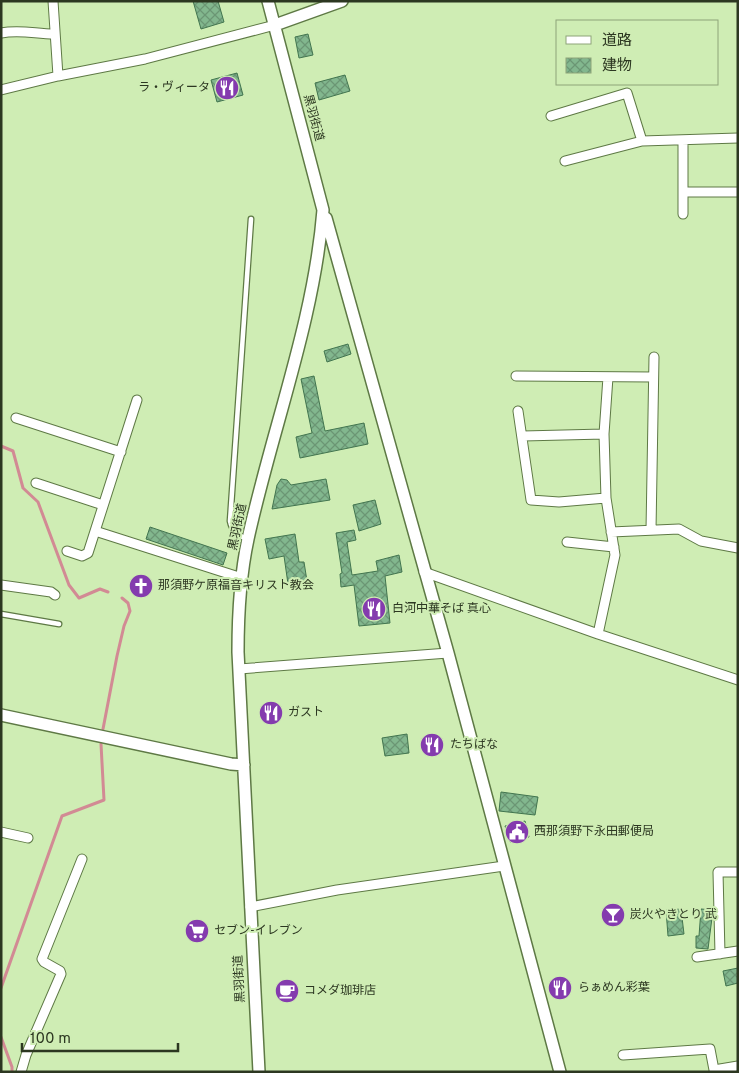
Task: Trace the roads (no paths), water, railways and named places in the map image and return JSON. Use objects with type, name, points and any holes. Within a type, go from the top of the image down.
[{"type":"street","points":[[53,1],[58,76]]},
{"type":"street","name":"黒羽街道","points":[[259,1072],[239,669],[238,610],[248,540],[312,290],[321,238],[323,210],[268,1]]},
{"type":"street","points":[[1,90],[58,76],[145,59],[275,25],[342,1]]},
{"type":"street","points":[[1,33],[19,30],[54,34]]},
{"type":"street","points":[[551,116],[627,93],[642,141]]},
{"type":"street","points":[[565,161],[642,141],[738,138]]},
{"type":"street","points":[[683,140],[683,214]]},
{"type":"street","points":[[684,192],[738,192]]},
{"type":"street","points":[[323,210],[448,653],[560,1072]]},
{"type":"street","points":[[651,530],[654,358]]},
{"type":"street","points":[[516,376],[654,377]]},
{"type":"street","points":[[598,634],[615,555],[606,498],[604,434],[608,377]]},
{"type":"street","points":[[67,551],[82,556],[88,553],[137,400]]},
{"type":"street","points":[[518,411],[531,500],[559,502],[606,498]]},
{"type":"street","points":[[16,418],[121,452]]},
{"type":"street","points":[[523,436],[604,434]]},
{"type":"street","points":[[36,483],[103,505]]},
{"type":"street","points":[[611,532],[679,529],[702,541],[737,546]]},
{"type":"street","points":[[95,531],[242,578]]},
{"type":"street","points":[[567,542],[614,547]]},
{"type":"street","points":[[424,572],[598,634],[738,680]]},
{"type":"street","points":[[1,585],[51,592],[55,595]]},
{"type":"street","points":[[239,669],[448,653]]},
{"type":"street","points":[[1,715],[231,764],[244,764]]},
{"type":"street","points":[[1,832],[28,838]]},
{"type":"street","points":[[21,1072],[26,1055],[61,974],[60,971],[42,959],[82,859]]},
{"type":"street","points":[[250,907],[337,890],[504,866]]},
{"type":"street","points":[[720,954],[718,872],[738,872]]},
{"type":"street","points":[[697,957],[738,951]]},
{"type":"street","points":[[624,1055],[710,1049],[714,1070],[738,1066]]},
{"type":"lane","points":[[248,540],[232,529],[230,521],[251,218]]},
{"type":"lane","points":[[1,614],[59,624]]},
{"type":"waterway","points":[[1,446],[13,451],[23,488],[38,502],[69,585],[79,598],[100,589],[108,592]]},
{"type":"waterway","points":[[103,729],[117,656],[124,626],[130,611],[128,603],[122,598]]},
{"type":"waterway","points":[[1,988],[62,816],[104,800],[101,744]]},
{"type":"waterway","points":[[1,1037],[12,1072]]},
{"type":"place","name":"ラ・ヴィータ","points":[[227,88]]},
{"type":"place","name":"那須野ケ原福音キリスト教会","points":[[141,586]]},
{"type":"place","name":"白河中華そば 真心","points":[[374,609]]},
{"type":"place","name":"ガスト","points":[[271,713]]},
{"type":"place","name":"たちばな","points":[[432,745]]},
{"type":"place","name":"西那須野下永田郵便局","points":[[517,832]]},
{"type":"place","name":"炭火やきとり 武","points":[[613,915]]},
{"type":"place","name":"セブン-イレブン","points":[[197,931]]},
{"type":"place","name":"らぁめん彩葉","points":[[560,988]]},
{"type":"place","name":"コメダ珈琲店","points":[[287,991]]}]
